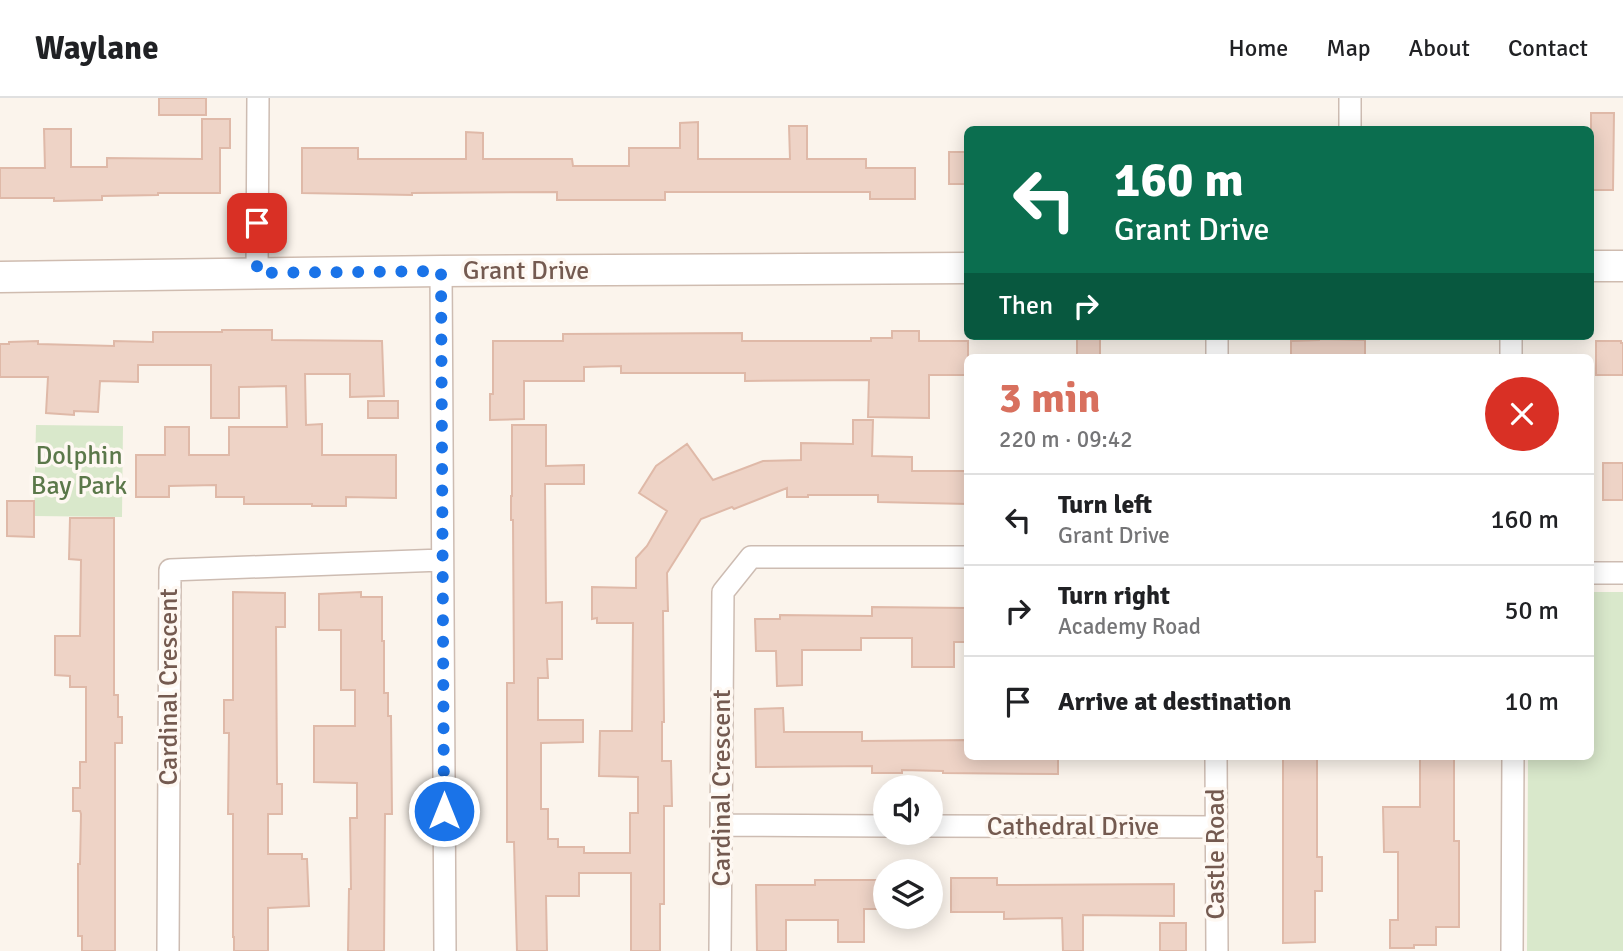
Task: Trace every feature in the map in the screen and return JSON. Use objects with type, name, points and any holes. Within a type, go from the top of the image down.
[{"type":"street","points":[[257,273],[258,98]]},
{"type":"street","points":[[1350,98],[1350,126]]},
{"type":"street","points":[[1594,266],[1623,266]]},
{"type":"street","name":"Grant Drive","points":[[0,277],[964,268]]},
{"type":"street","points":[[441,271],[445,951]]},
{"type":"street","name":"Cardinal Crescent","points":[[720,951],[723,592],[751,557],[964,556]]},
{"type":"street","name":"Cardinal Crescent","points":[[168,951],[170,570],[442,560]]},
{"type":"street","points":[[1594,573],[1623,573]]},
{"type":"street","name":"Castle Road","points":[[1216,760],[1217,951]]},
{"type":"street","points":[[1513,760],[1513,951]]},
{"type":"street","points":[[722,825],[873,826]]},
{"type":"street","name":"Cathedral Drive","points":[[943,826],[1216,827]]},
{"type":"green space","name":"Dolphin Bay Park","points":[[36,425],[123,426],[122,517],[34,516]]},
{"type":"green space","points":[[1594,592],[1623,592],[1623,951],[1527,951],[1528,760],[1594,760]]},
{"type":"building","points":[[159,98],[206,98],[206,115],[159,115]]},
{"type":"building","points":[[1591,113],[1614,113],[1613,190],[1594,190],[1594,126],[1591,126]]},
{"type":"building","points":[[202,119],[230,119],[230,148],[220,148],[220,193],[102,196],[102,200],[0,198],[0,168],[45,168],[44,129],[71,129],[71,167],[107,167],[107,158],[202,159]]},
{"type":"building","points":[[698,122],[698,159],[790,159],[789,126],[807,126],[807,159],[866,159],[866,168],[915,168],[915,199],[870,199],[870,192],[665,192],[665,200],[557,200],[557,192],[412,195],[302,193],[302,148],[358,148],[358,159],[466,159],[466,132],[483,133],[483,159],[572,159],[573,166],[629,166],[629,148],[680,148],[680,123]]},
{"type":"building","points":[[949,152],[964,152],[964,184],[949,184]]},
{"type":"building","points":[[272,330],[272,340],[382,341],[384,396],[350,397],[350,374],[305,374],[306,425],[322,424],[322,455],[396,455],[396,498],[346,497],[346,506],[244,504],[244,497],[216,497],[216,485],[169,486],[169,497],[136,497],[136,455],[165,455],[165,427],[189,427],[189,455],[229,455],[229,427],[287,427],[286,386],[239,387],[239,418],[211,418],[211,365],[138,365],[138,382],[100,381],[98,412],[74,411],[74,415],[46,413],[48,377],[0,377],[0,344],[9,342],[38,341],[38,344],[114,346],[114,341],[153,342],[153,332]]},
{"type":"building","points":[[892,331],[919,331],[919,341],[968,341],[968,354],[964,354],[964,375],[929,375],[929,418],[868,417],[869,380],[745,381],[745,373],[621,373],[621,366],[584,367],[584,381],[524,381],[524,419],[490,420],[493,341],[563,341],[563,334],[742,333],[742,341],[871,341],[871,338],[892,338]]},
{"type":"building","points":[[1077,340],[1100,340],[1100,354],[1077,354]]},
{"type":"building","points":[[1365,340],[1365,354],[1291,354],[1291,341]]},
{"type":"building","points":[[1596,341],[1623,343],[1623,375],[1596,375]]},
{"type":"building","points":[[368,401],[398,401],[398,418],[368,418]]},
{"type":"building","points":[[853,420],[873,420],[872,456],[912,457],[912,471],[964,471],[964,504],[878,502],[878,495],[787,497],[787,488],[701,519],[667,573],[668,611],[663,611],[662,761],[671,761],[672,806],[664,806],[664,904],[660,904],[660,951],[631,951],[631,873],[579,873],[579,896],[546,896],[547,951],[517,951],[514,842],[507,842],[507,683],[514,683],[512,425],[546,425],[546,466],[584,465],[584,484],[545,484],[546,603],[562,602],[562,659],[547,659],[548,678],[538,678],[538,720],[583,720],[583,742],[541,743],[541,809],[548,809],[548,839],[558,839],[558,847],[584,847],[584,853],[630,853],[630,813],[638,813],[638,777],[599,776],[600,731],[632,731],[633,623],[597,623],[597,618],[592,619],[592,587],[636,588],[636,558],[647,546],[667,511],[639,493],[656,466],[687,444],[713,480],[763,461],[801,460],[801,443],[853,444]]},
{"type":"building","points":[[1603,463],[1623,463],[1623,500],[1603,500]]},
{"type":"building","points":[[7,501],[34,501],[34,537],[7,536]]},
{"type":"building","points":[[70,518],[114,518],[114,695],[118,695],[118,717],[122,717],[122,743],[115,743],[115,951],[82,951],[82,936],[78,936],[81,814],[80,811],[73,811],[73,788],[80,788],[80,762],[86,762],[86,687],[70,687],[70,676],[55,675],[55,636],[80,636],[81,560],[69,559]]},
{"type":"building","points":[[233,592],[285,593],[285,627],[276,627],[277,784],[282,784],[282,814],[268,814],[268,854],[302,854],[302,859],[307,859],[309,906],[268,908],[268,951],[234,951],[233,814],[228,814],[229,733],[224,733],[224,700],[233,700]]},
{"type":"building","points":[[361,592],[361,597],[382,597],[384,693],[388,693],[388,716],[391,716],[392,814],[385,814],[384,951],[348,951],[350,818],[357,818],[357,783],[314,782],[314,726],[355,726],[355,690],[341,690],[341,630],[319,630],[319,594]]},
{"type":"building","points":[[872,607],[964,608],[964,642],[954,642],[954,667],[912,667],[912,638],[861,638],[861,650],[802,650],[802,685],[777,686],[776,651],[756,651],[755,619],[780,619],[780,615],[872,616]]},
{"type":"building","points":[[783,708],[784,732],[862,732],[862,741],[964,740],[964,760],[1058,760],[1058,774],[902,770],[902,773],[872,773],[872,766],[756,767],[755,709]]},
{"type":"building","points":[[1283,760],[1317,760],[1317,857],[1322,857],[1322,891],[1315,891],[1315,942],[1283,943]]},
{"type":"building","points":[[1420,760],[1454,760],[1454,841],[1459,841],[1459,927],[1436,927],[1436,945],[1390,948],[1390,920],[1398,920],[1398,852],[1384,852],[1383,807],[1420,807]]},
{"type":"building","points":[[951,878],[997,878],[997,885],[1174,884],[1174,916],[1083,915],[1083,951],[1063,951],[1062,918],[1004,919],[1004,912],[951,912]]},
{"type":"building","points":[[815,880],[873,880],[873,909],[864,909],[864,942],[838,942],[838,920],[786,920],[786,951],[757,951],[756,885],[815,885]]},
{"type":"building","points":[[1160,923],[1186,923],[1186,951],[1160,951]]},
{"type":"route","points":[[257,223],[257,273],[441,271],[444,811]]}]
